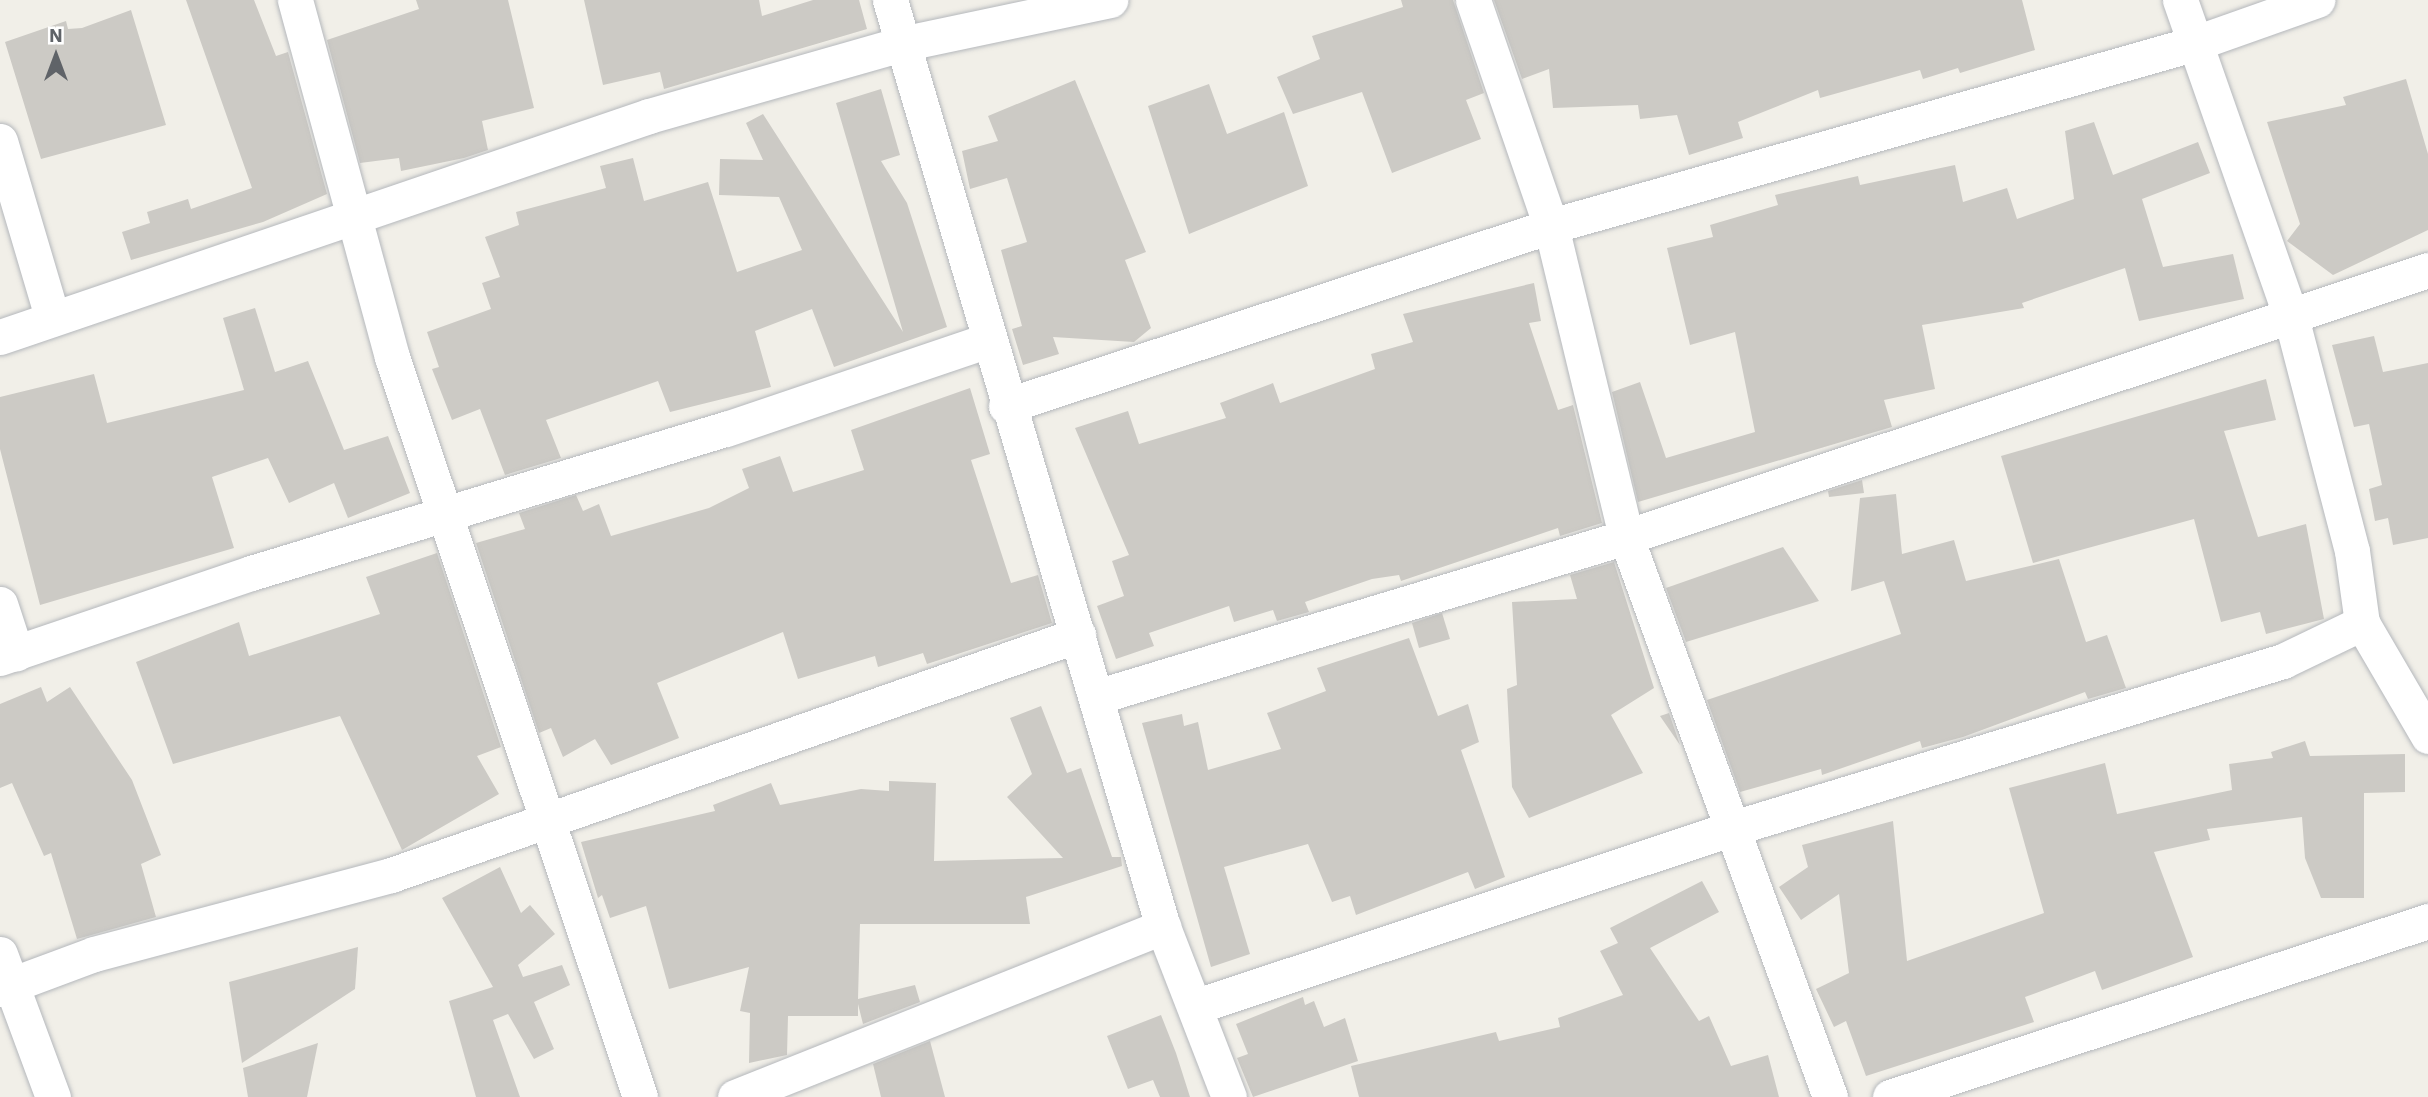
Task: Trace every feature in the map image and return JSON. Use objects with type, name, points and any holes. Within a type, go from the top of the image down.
[{"type":"street","points":[[295,0],[353,219],[442,513],[549,816],[640,1097]]},
{"type":"street","points":[[890,0],[986,341],[1078,635],[1163,927],[1197,1006],[1229,1097]]},
{"type":"street","points":[[0,337],[52,316],[353,219],[649,116],[901,44],[1111,0]]},
{"type":"street","points":[[1473,0],[1551,226],[1626,537],[1730,829],[1830,1097]]},
{"type":"street","points":[[2180,0],[2193,44],[2291,317],[2352,551],[2362,623],[2428,736]]},
{"type":"street","points":[[1006,406],[1551,226],[2193,44],[2317,0]]},
{"type":"street","points":[[0,141],[52,316]]},
{"type":"street","points":[[1096,697],[1626,537],[2428,270]]},
{"type":"street","points":[[0,604],[8,655],[442,513],[726,429],[986,341]]},
{"type":"street","points":[[1197,1006],[1730,829],[2283,661],[2362,623]]},
{"type":"street","points":[[53,1097],[4,976],[391,875],[549,816],[1078,635]]},
{"type":"street","points":[[1890,1097],[2428,921]]},
{"type":"street","points":[[735,1097],[1163,927]]},
{"type":"building","points":[[186,0],[254,0],[276,56],[288,52],[327,194],[263,222],[131,260],[122,232],[150,223],[147,212],[188,199],[191,209],[252,188]]},
{"type":"building","points":[[416,0],[508,0],[534,108],[482,121],[488,150],[464,158],[401,171],[399,158],[360,163],[327,40],[419,9]]},
{"type":"building","points":[[584,0],[759,0],[762,16],[813,0],[859,0],[867,29],[664,89],[660,72],[603,85]]},
{"type":"building","points":[[1401,0],[1453,0],[1484,93],[1466,100],[1481,139],[1392,173],[1362,92],[1293,114],[1277,77],[1320,59],[1312,36],[1403,7]]},
{"type":"building","points":[[1494,0],[2022,0],[2035,50],[1960,73],[1958,68],[1923,79],[1920,70],[1820,98],[1818,90],[1738,122],[1743,138],[1689,155],[1677,115],[1640,119],[1638,105],[1553,108],[1549,69],[1522,79]]},
{"type":"building","points":[[131,10],[166,125],[41,159],[5,42],[66,21],[68,29],[82,28]]},
{"type":"building","points":[[2406,79],[2428,154],[2428,230],[2333,275],[2287,241],[2300,224],[2267,122],[2346,105],[2343,97]]},
{"type":"building","points":[[1075,80],[1146,252],[1125,260],[1151,328],[1134,342],[1053,337],[1059,354],[1023,365],[1012,329],[1022,326],[1001,250],[1027,242],[1007,178],[970,189],[962,151],[998,141],[988,116]]},
{"type":"building","points":[[1209,84],[1227,134],[1284,112],[1308,186],[1189,234],[1148,106]]},
{"type":"building","points":[[881,89],[900,155],[881,161],[907,203],[947,327],[834,367],[812,309],[755,331],[771,387],[670,412],[658,381],[546,420],[561,458],[505,475],[480,409],[452,420],[432,369],[439,367],[427,332],[491,309],[482,283],[500,277],[485,237],[519,225],[516,212],[606,188],[600,166],[633,158],[644,201],[708,182],[737,272],[802,250],[779,197],[719,195],[720,159],[763,160],[746,123],[763,114],[903,332],[836,103]]},
{"type":"building","points":[[2094,122],[2113,175],[2198,142],[2210,173],[2142,199],[2163,267],[2233,254],[2244,299],[2139,321],[2125,268],[2022,303],[2024,308],[1922,325],[1935,389],[1884,400],[1892,427],[1638,502],[1612,392],[1640,382],[1666,458],[1755,432],[1735,332],[1690,345],[1667,248],[1713,237],[1710,225],[1778,205],[1775,195],[1858,176],[1860,185],[1955,165],[1963,202],[2007,188],[2017,219],[2074,199],[2065,131]]},
{"type":"building","points":[[1534,283],[1541,321],[1529,323],[1558,410],[1573,405],[1602,523],[1560,536],[1558,528],[1401,581],[1399,575],[1372,579],[1305,602],[1309,612],[1277,621],[1273,610],[1234,622],[1229,606],[1149,633],[1154,646],[1116,659],[1097,606],[1124,596],[1112,561],[1129,555],[1075,428],[1128,411],[1139,444],[1226,418],[1220,403],[1273,383],[1280,403],[1375,369],[1371,354],[1413,342],[1403,314]]},
{"type":"building","points":[[255,308],[275,372],[308,361],[344,450],[388,436],[410,493],[348,518],[334,483],[289,503],[268,458],[212,477],[234,548],[40,605],[0,449],[0,397],[94,374],[107,423],[244,390],[223,318]]},
{"type":"building","points":[[2374,336],[2383,372],[2428,363],[2428,538],[2393,545],[2388,518],[2375,521],[2369,489],[2382,485],[2369,424],[2354,427],[2332,345]]},
{"type":"building","points":[[2266,379],[2276,420],[2224,431],[2258,537],[2306,524],[2324,619],[2266,634],[2260,612],[2221,622],[2194,519],[2033,563],[2001,456]]},
{"type":"building","points":[[970,388],[990,454],[971,460],[1011,583],[1038,575],[1052,623],[927,664],[923,653],[878,667],[875,656],[798,679],[783,632],[657,683],[679,738],[611,765],[595,739],[563,757],[551,728],[539,733],[476,543],[525,529],[519,513],[576,495],[583,511],[599,504],[611,536],[709,508],[749,488],[742,469],[780,456],[793,492],[864,470],[851,430]]},
{"type":"building","points":[[1862,480],[1864,493],[1829,497],[1828,491]]},
{"type":"building","points":[[1896,494],[1902,554],[1954,540],[1966,581],[2059,559],[2086,642],[2107,635],[2126,688],[2088,699],[2085,692],[1963,737],[1922,748],[1920,741],[1822,775],[1821,769],[1740,792],[1707,700],[1901,634],[1884,581],[1851,591],[1860,498]]},
{"type":"building","points":[[1783,547],[1819,601],[1686,642],[1666,588]]},
{"type":"building","points":[[437,553],[501,747],[477,756],[499,794],[402,850],[340,716],[173,764],[136,662],[239,622],[249,656],[380,614],[366,577]]},
{"type":"building","points":[[1614,562],[1654,688],[1611,715],[1643,773],[1529,818],[1512,787],[1507,689],[1517,685],[1512,602],[1577,599],[1570,575]]},
{"type":"building","points":[[1442,613],[1450,639],[1419,648],[1412,623]]},
{"type":"building","points":[[1409,638],[1438,716],[1468,704],[1479,742],[1461,750],[1505,877],[1475,889],[1468,872],[1356,915],[1350,896],[1332,902],[1308,844],[1224,867],[1250,954],[1211,967],[1142,723],[1182,714],[1184,726],[1198,722],[1208,770],[1281,749],[1267,713],[1326,691],[1317,668]]},
{"type":"building","points":[[41,687],[47,702],[70,687],[132,780],[161,855],[141,864],[156,917],[77,939],[51,853],[44,856],[12,783],[0,788],[0,704]]},
{"type":"building","points":[[1041,706],[1067,773],[1081,768],[1112,857],[1121,857],[1122,866],[1026,897],[1030,924],[860,924],[858,999],[915,985],[920,1002],[863,1024],[858,1004],[858,1016],[788,1016],[787,1055],[749,1063],[750,1013],[740,1011],[749,967],[669,989],[646,906],[610,918],[602,895],[598,898],[581,842],[715,811],[713,805],[771,783],[780,805],[861,789],[889,791],[889,781],[936,783],[934,861],[1063,858],[1007,797],[1032,774],[1010,718]]},
{"type":"building","points":[[1669,713],[1680,745],[1660,716]]},
{"type":"building","points":[[2305,741],[2310,756],[2405,754],[2405,792],[2364,793],[2364,898],[2321,898],[2305,858],[2302,817],[2207,829],[2210,840],[2154,852],[2193,957],[2102,990],[2095,971],[2025,997],[2034,1022],[1866,1076],[1846,1021],[1834,1027],[1816,989],[1849,973],[1839,894],[1801,920],[1779,887],[1808,867],[1802,845],[1893,821],[1907,961],[2044,913],[2009,788],[2105,763],[2117,814],[2232,790],[2229,764],[2273,758],[2271,752]]},
{"type":"building","points":[[500,867],[521,913],[530,905],[555,934],[518,965],[523,977],[562,965],[570,985],[534,1002],[554,1049],[534,1059],[508,1014],[493,1020],[520,1097],[476,1097],[449,1001],[493,987],[442,898]]},
{"type":"building","points":[[1702,881],[1719,912],[1650,948],[1699,1021],[1709,1016],[1731,1066],[1768,1055],[1779,1097],[1359,1097],[1351,1066],[1496,1032],[1499,1041],[1560,1027],[1558,1018],[1623,995],[1600,951],[1618,943],[1610,928]]},
{"type":"building","points":[[358,947],[355,989],[242,1063],[229,982]]},
{"type":"building","points":[[1303,997],[1305,1005],[1314,1001],[1324,1027],[1345,1018],[1358,1061],[1253,1097],[1237,1058],[1248,1054],[1236,1024]]},
{"type":"building","points":[[1161,1015],[1190,1097],[1160,1097],[1153,1080],[1128,1089],[1107,1036]]},
{"type":"building","points":[[930,1041],[945,1097],[881,1097],[873,1064]]},
{"type":"building","points":[[318,1043],[307,1097],[248,1097],[243,1068]]}]
